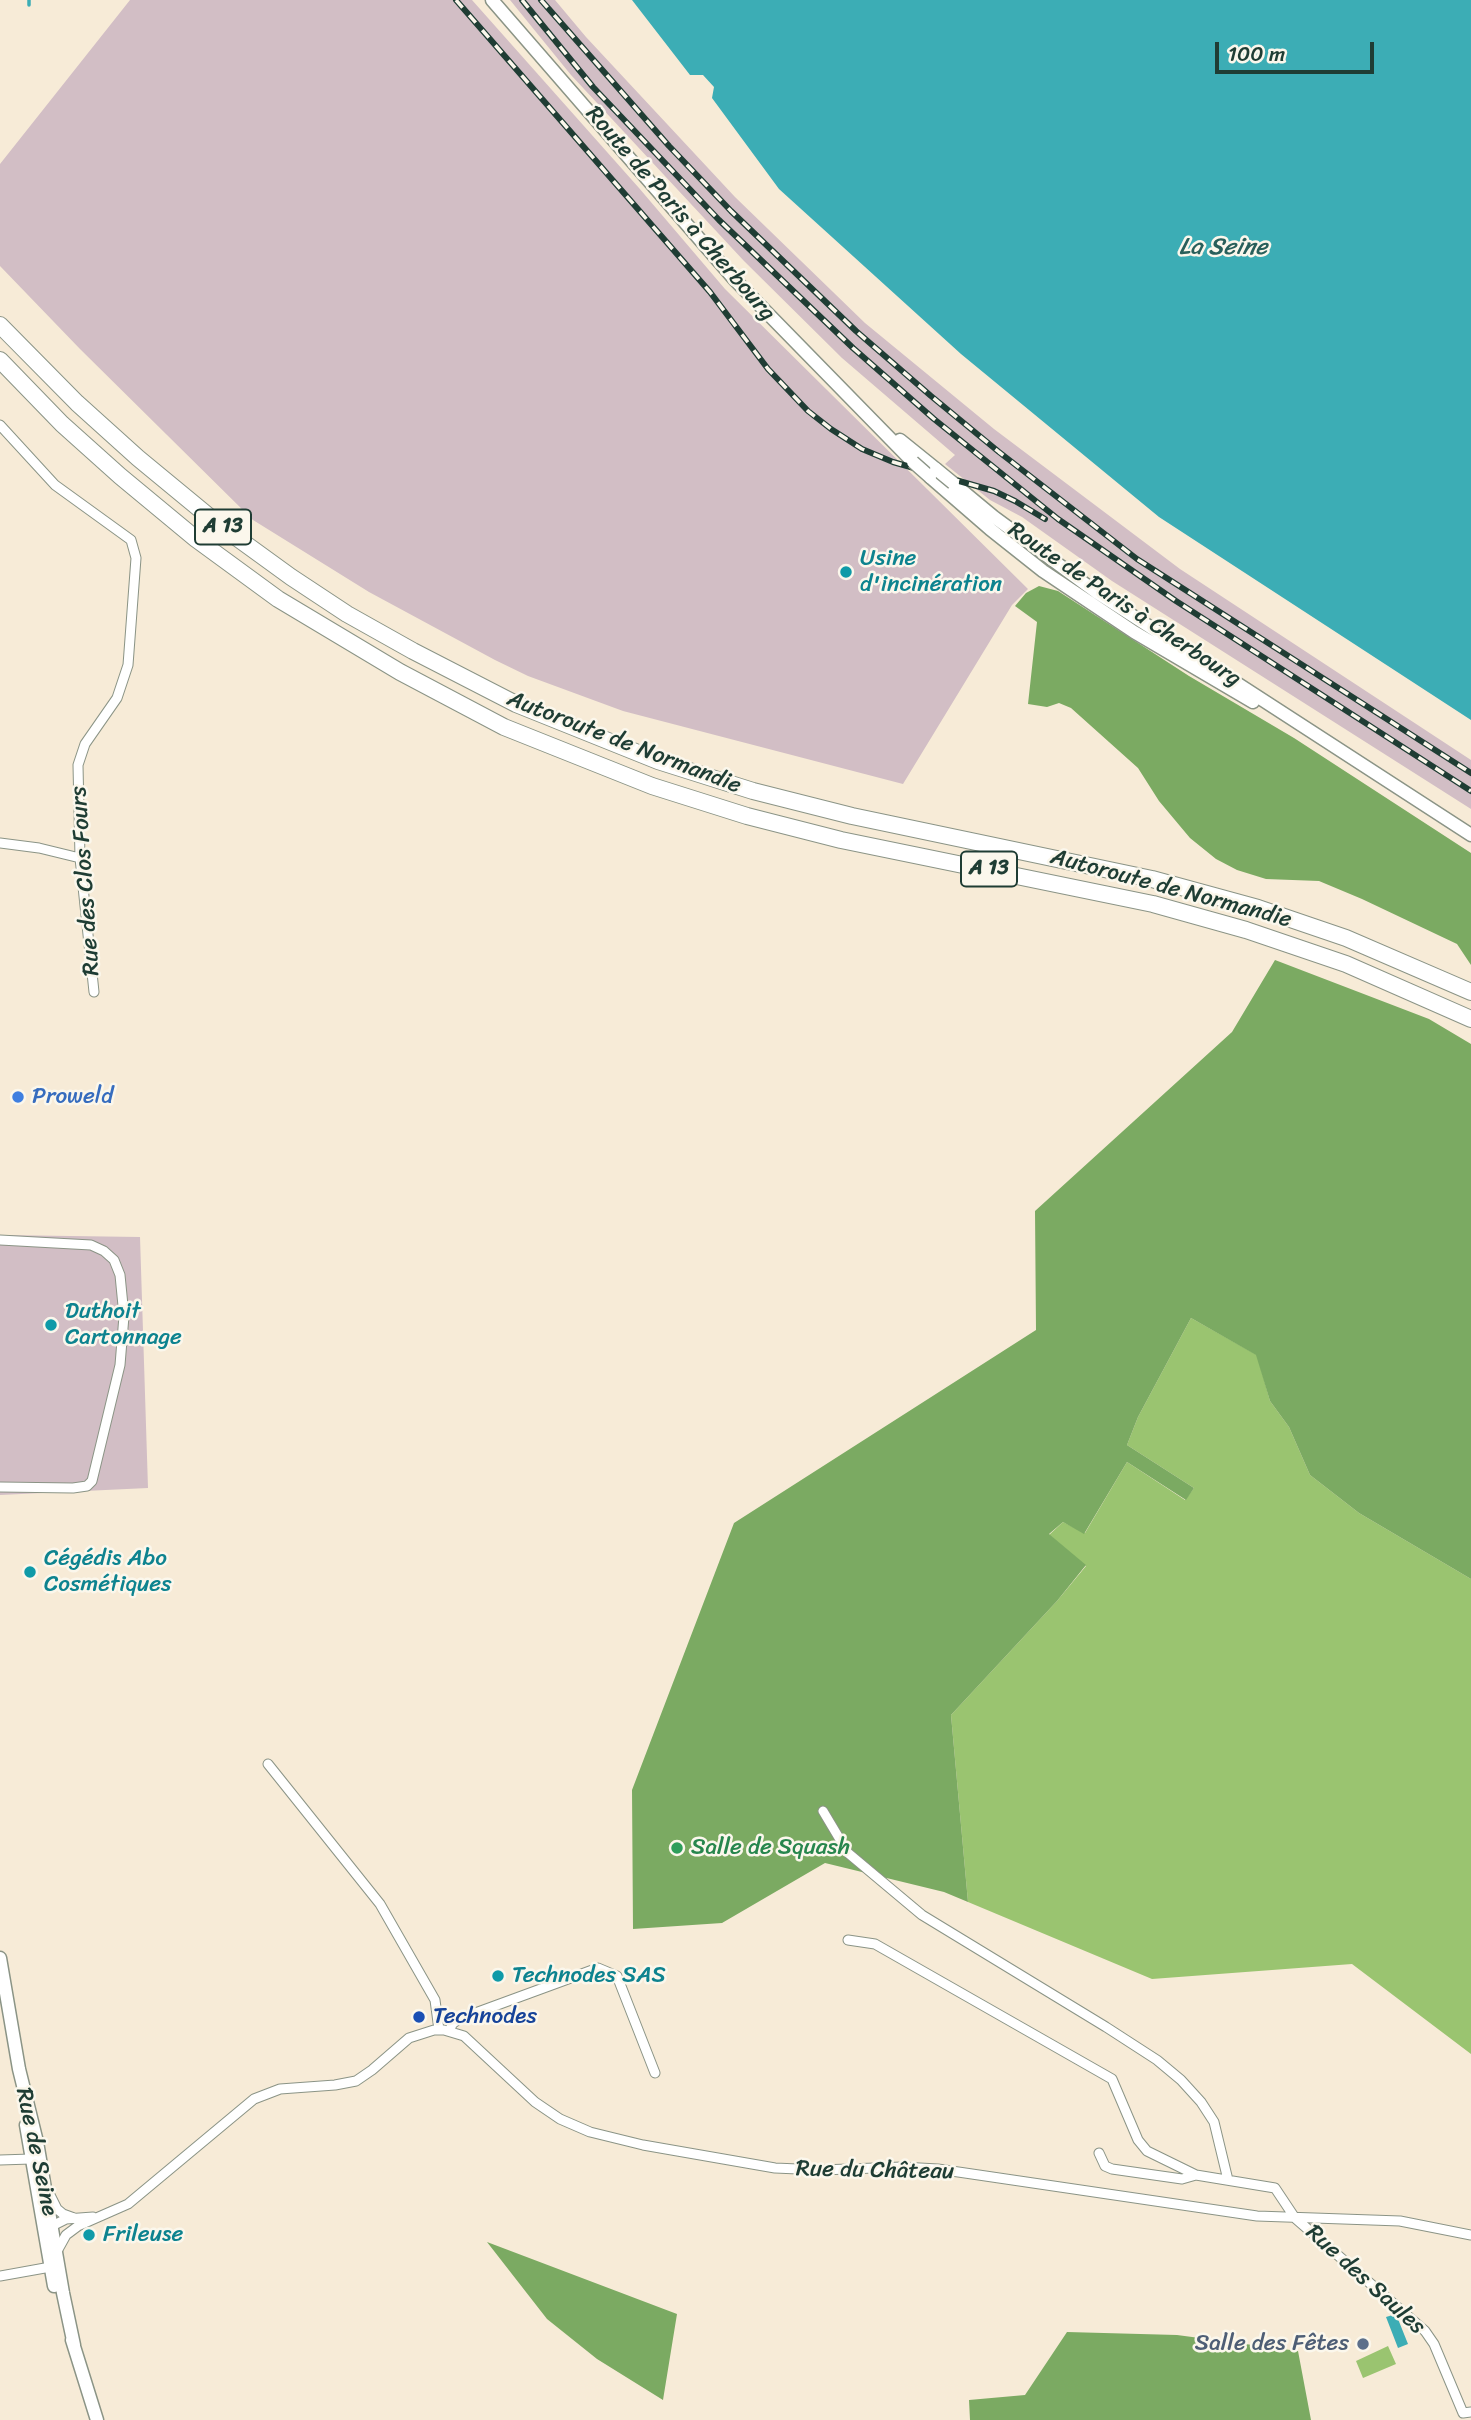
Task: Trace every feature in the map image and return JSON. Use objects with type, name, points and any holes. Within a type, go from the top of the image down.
[{"type":"highway","name":"Autoroute de Normandie","points":[[0,325],[77,403],[218,524],[347,614],[479,687],[516,704],[658,761],[753,791],[852,816],[1152,879],[1258,908],[1346,938],[1471,992]]},
{"type":"highway","name":"Autoroute de Normandie","points":[[0,360],[62,424],[197,539],[278,599],[389,666],[504,727],[652,786],[747,816],[841,840],[1140,901],[1246,930],[1346,964],[1471,1019]]},
{"type":"main road","name":"Route de Paris à Cherbourg","points":[[492,0],[735,280],[913,462],[953,483],[1064,570],[1471,835]]},
{"type":"main road","name":"Route de Paris à Cherbourg","points":[[875,421],[990,529],[1043,571],[1134,632],[1310,732]]},
{"type":"main road","name":"Rue de Seine","points":[[0,1958],[4,2003],[44,2178],[47,2228]]},
{"type":"main road","points":[[19,2069],[31,2159],[54,2262],[56,2294],[97,2420]]},
{"type":"street","name":"Rue des Clos Fours","points":[[0,425],[55,485],[131,540],[136,558],[128,665],[117,698],[85,744],[78,765],[80,858],[94,992]]},
{"type":"street","points":[[0,843],[39,848],[80,858]]},
{"type":"street","points":[[0,1240],[91,1245],[104,1251],[114,1261],[120,1275],[124,1316],[120,1365],[92,1481],[88,1486],[73,1488],[0,1487]]},
{"type":"street","points":[[268,1764],[380,1904],[435,2000],[439,2030]]},
{"type":"street","points":[[823,1811],[848,1853],[922,1915],[1137,2047],[1181,2080],[1214,2122],[1228,2180]]},
{"type":"street","points":[[848,1940],[875,1944],[1112,2079],[1138,2140],[1147,2151],[1196,2175],[1275,2188],[1295,2218]]},
{"type":"street","points":[[47,2228],[61,2232],[74,2229],[128,2204],[254,2099],[281,2089],[356,2081],[409,2038],[426,2031],[450,2031],[452,2024],[459,2019],[598,1968],[617,1976],[655,2073]]},
{"type":"street","name":"Rue du Château","points":[[450,2031],[464,2036],[535,2102],[559,2119],[590,2132],[643,2145],[775,2168],[938,2169],[1258,2216],[1400,2221],[1471,2235]]},
{"type":"street","points":[[1099,2153],[1105,2166],[1112,2169],[1182,2179],[1196,2175]]},
{"type":"street","points":[[0,2161],[31,2159]]},
{"type":"street","points":[[44,2178],[57,2209],[67,2216],[79,2218]]},
{"type":"street","points":[[47,2228],[66,2219],[102,2216]]},
{"type":"street","name":"Rue des Saules","points":[[1295,2218],[1425,2331],[1434,2344],[1463,2413],[1471,2412]]},
{"type":"street","points":[[0,2276],[54,2262],[62,2238],[74,2229]]},
{"type":"shaded area","points":[[130,0],[472,0],[725,289],[1028,589],[1012,605],[903,784],[623,711],[528,676],[495,660],[369,592],[253,520],[80,349],[0,266],[0,164]]},
{"type":"shaded area","points":[[510,0],[555,0],[735,197],[865,323],[994,429],[1180,569],[1471,760],[1471,809],[1112,581],[1022,517],[990,500],[945,464],[955,455],[842,358],[744,261],[571,75]]},
{"type":"shaded area","points":[[0,1235],[140,1237],[148,1488],[0,1495]]},
{"type":"green space","points":[[1039,586],[1058,591],[1189,676],[1294,738],[1471,853],[1471,965],[1457,944],[1319,881],[1266,879],[1237,870],[1216,859],[1190,838],[1159,801],[1138,768],[1071,708],[1059,703],[1047,707],[1028,704],[1037,622],[1015,606],[1026,593]]},
{"type":"green space","points":[[1275,960],[1429,1019],[1471,1044],[1471,1579],[1359,1513],[1310,1475],[1289,1427],[1270,1401],[1256,1355],[1191,1318],[1138,1417],[1127,1445],[1194,1488],[1186,1500],[1127,1462],[1084,1534],[1063,1522],[1049,1534],[1086,1565],[1057,1601],[951,1715],[968,1902],[944,1892],[825,1863],[722,1923],[633,1929],[632,1790],[734,1523],[1036,1330],[1035,1211],[1232,1032]]},
{"type":"green space","points":[[1191,1318],[1257,1355],[1270,1401],[1289,1427],[1310,1475],[1359,1513],[1471,1579],[1471,2054],[1352,1964],[1152,1979],[968,1902],[951,1715],[1086,1566],[1049,1535],[1063,1522],[1085,1533],[1127,1462],[1185,1500],[1194,1488],[1127,1445],[1138,1417]]},
{"type":"green space","points":[[487,2242],[677,2314],[663,2400],[597,2359],[547,2319]]},
{"type":"green space","points":[[1067,2332],[1177,2335],[1298,2351],[1311,2420],[970,2420],[969,2400],[1025,2395]]},
{"type":"green space","points":[[1388,2346],[1396,2364],[1363,2378],[1356,2361]]},
{"type":"water","name":"La Seine","points":[[632,0],[1471,0],[1471,720],[1159,517],[961,354],[779,189],[712,98],[714,87],[703,75],[690,75]]},
{"type":"water","points":[[1396,2314],[1408,2344],[1398,2348],[1386,2317]]},
{"type":"waterway","points":[[29,0],[29,5]]},
{"type":"railway","points":[[456,0],[710,292],[768,369],[808,411],[862,449],[893,462],[994,491],[1045,519]]},
{"type":"railway","points":[[522,0],[593,87],[719,220],[853,348],[934,419],[1058,519],[1176,601],[1471,791]]},
{"type":"railway","points":[[541,0],[669,146],[731,211],[856,331],[931,396],[1137,559],[1471,773]]},
{"type":"place","name":"Usine d'incinération","points":[[846,572]]},
{"type":"place","name":"Proweld","points":[[18,1097]]},
{"type":"place","name":"Duthoit Cartonnage","points":[[51,1325]]},
{"type":"place","name":"Cégédis Abo Cosmétiques","points":[[30,1572]]},
{"type":"place","name":"Salle de Squash","points":[[677,1848]]},
{"type":"place","name":"Technodes SAS","points":[[498,1976]]},
{"type":"place","name":"Technodes","points":[[419,2017]]},
{"type":"place","name":"Frileuse","points":[[89,2235]]},
{"type":"place","name":"Salle des Fêtes","points":[[1363,2344]]}]
